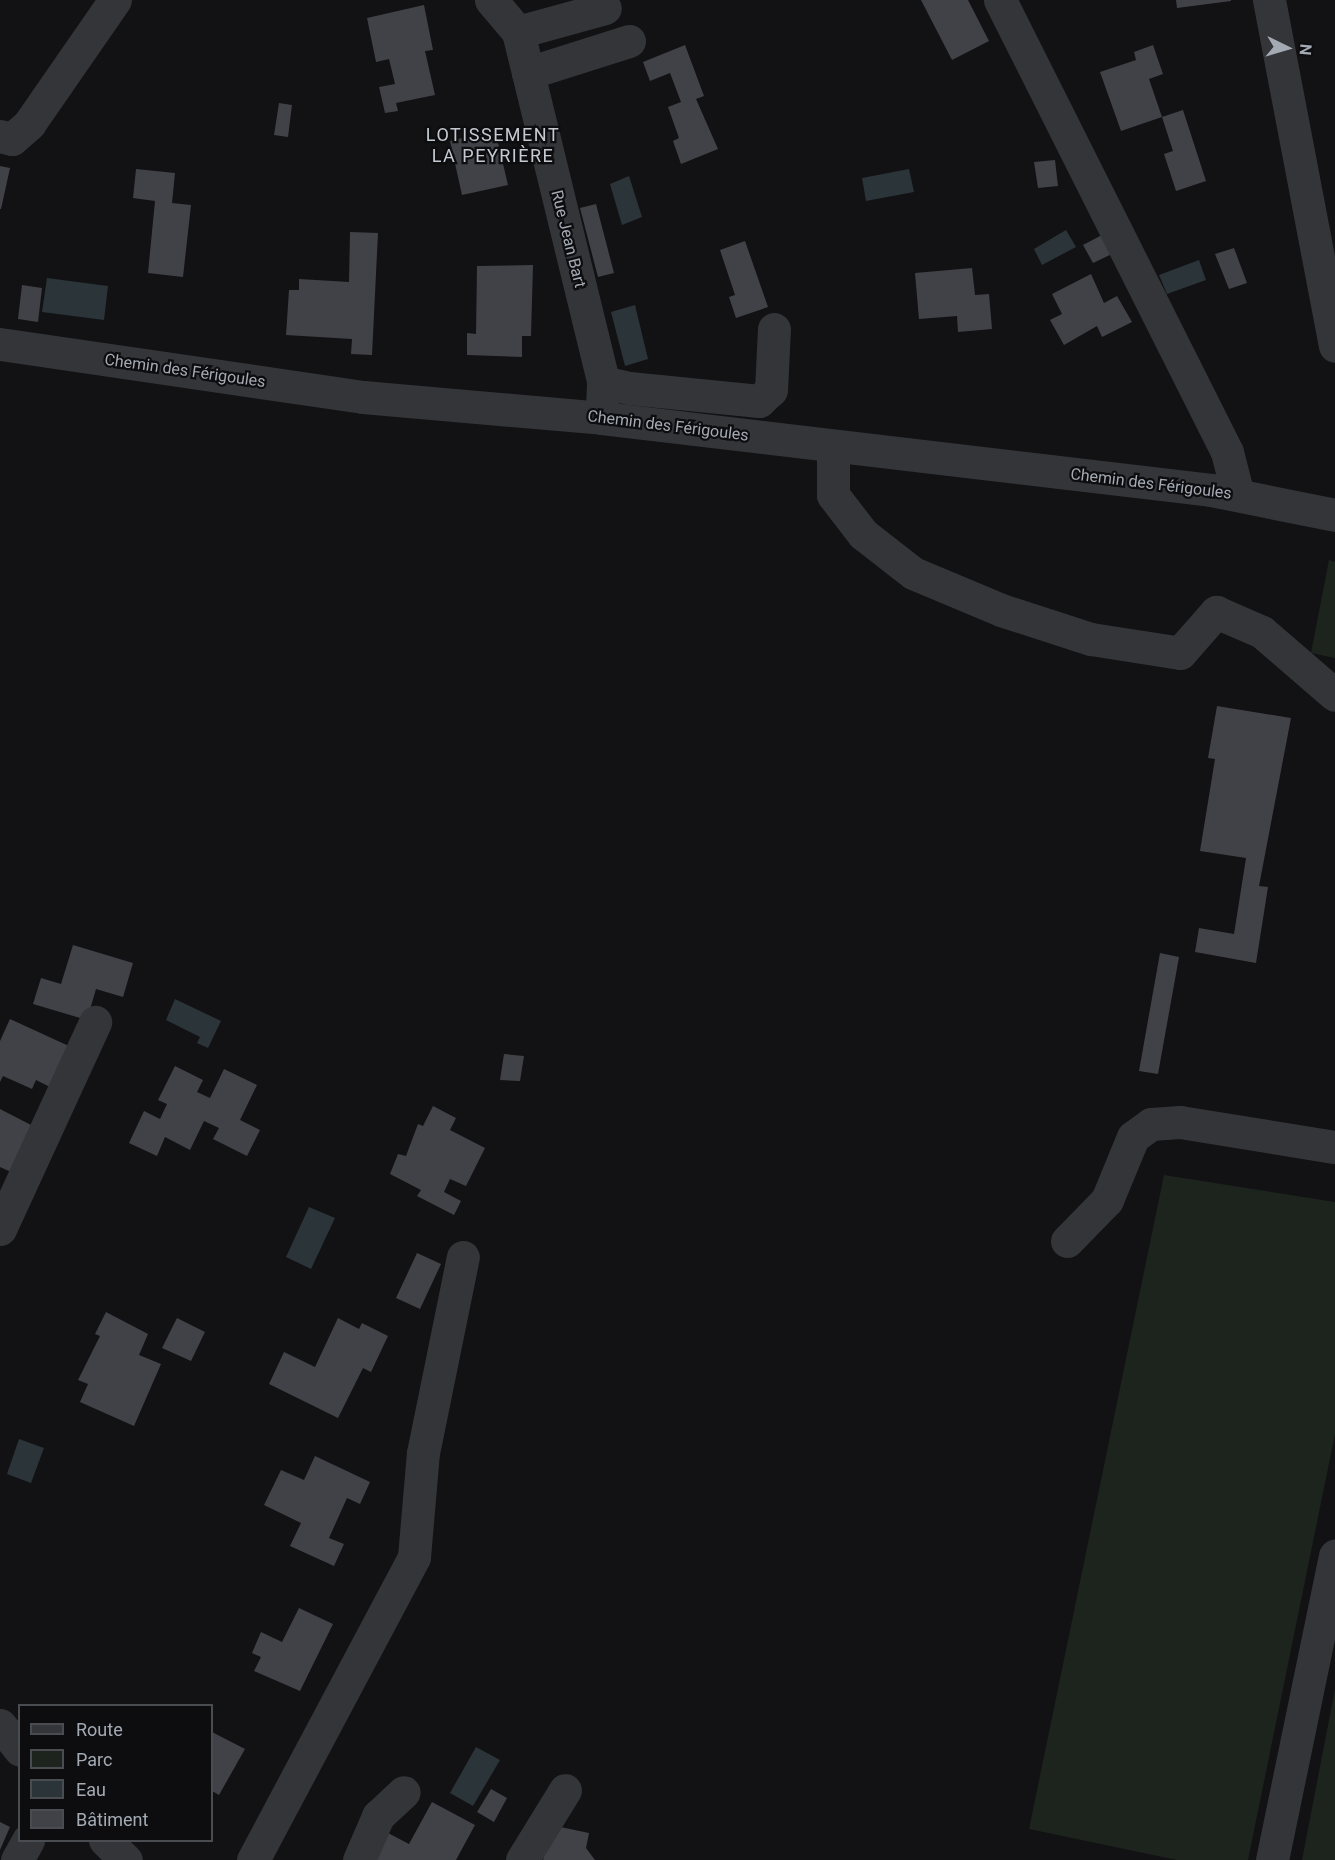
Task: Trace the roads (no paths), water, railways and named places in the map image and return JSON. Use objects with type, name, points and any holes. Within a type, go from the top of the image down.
[{"type":"street","points":[[0,136],[12,140],[29,123],[115,0]]},
{"type":"street","name":"Rue Jean Bart","points":[[491,0],[518,32],[603,382],[602,418]]},
{"type":"street","points":[[1000,0],[1227,452],[1238,495]]},
{"type":"street","points":[[1269,0],[1335,346]]},
{"type":"street","points":[[518,32],[604,8]]},
{"type":"street","points":[[528,73],[629,41]]},
{"type":"street","points":[[603,382],[628,388],[759,401],[771,390],[774,328]]},
{"type":"street","name":"Chemin des Férigoules","points":[[0,344],[363,397],[602,418],[1238,495],[1335,516]]},
{"type":"street","points":[[833,446],[833,495],[863,534],[913,573],[1001,610],[1091,639],[1180,653],[1216,612],[1262,632],[1335,695]]},
{"type":"street","points":[[0,1229],[95,1022]]},
{"type":"street","points":[[1067,1241],[1107,1200],[1133,1137],[1151,1124],[1180,1122],[1335,1147]]},
{"type":"street","points":[[253,1860],[414,1557],[423,1454],[464,1257]]},
{"type":"street","points":[[1272,1860],[1335,1555]]},
{"type":"street","points":[[0,1725],[18,1748]]},
{"type":"street","points":[[522,1860],[565,1790]]},
{"type":"street","points":[[358,1860],[378,1816],[404,1792]]},
{"type":"street","points":[[17,1860],[27,1842]]},
{"type":"street","points":[[107,1842],[126,1860]]},
{"type":"water","points":[[909,169],[914,192],[866,201],[862,178]]},
{"type":"water","points":[[629,176],[642,217],[622,225],[610,184]]},
{"type":"water","points":[[1066,230],[1076,247],[1042,265],[1034,249]]},
{"type":"water","points":[[1199,260],[1206,280],[1167,294],[1159,275]]},
{"type":"water","points":[[47,278],[108,286],[104,320],[42,312]]},
{"type":"water","points":[[635,305],[648,359],[625,366],[611,312]]},
{"type":"water","points":[[175,999],[221,1021],[208,1048],[197,1043],[200,1037],[166,1020]]},
{"type":"water","points":[[309,1207],[335,1218],[311,1269],[286,1257]]},
{"type":"water","points":[[19,1439],[44,1448],[31,1483],[7,1474]]},
{"type":"water","points":[[476,1747],[500,1760],[473,1806],[450,1793]]},
{"type":"district","name":"LOTISSEMENT LA PEYRIÈRE","points":[[493,146]]}]
